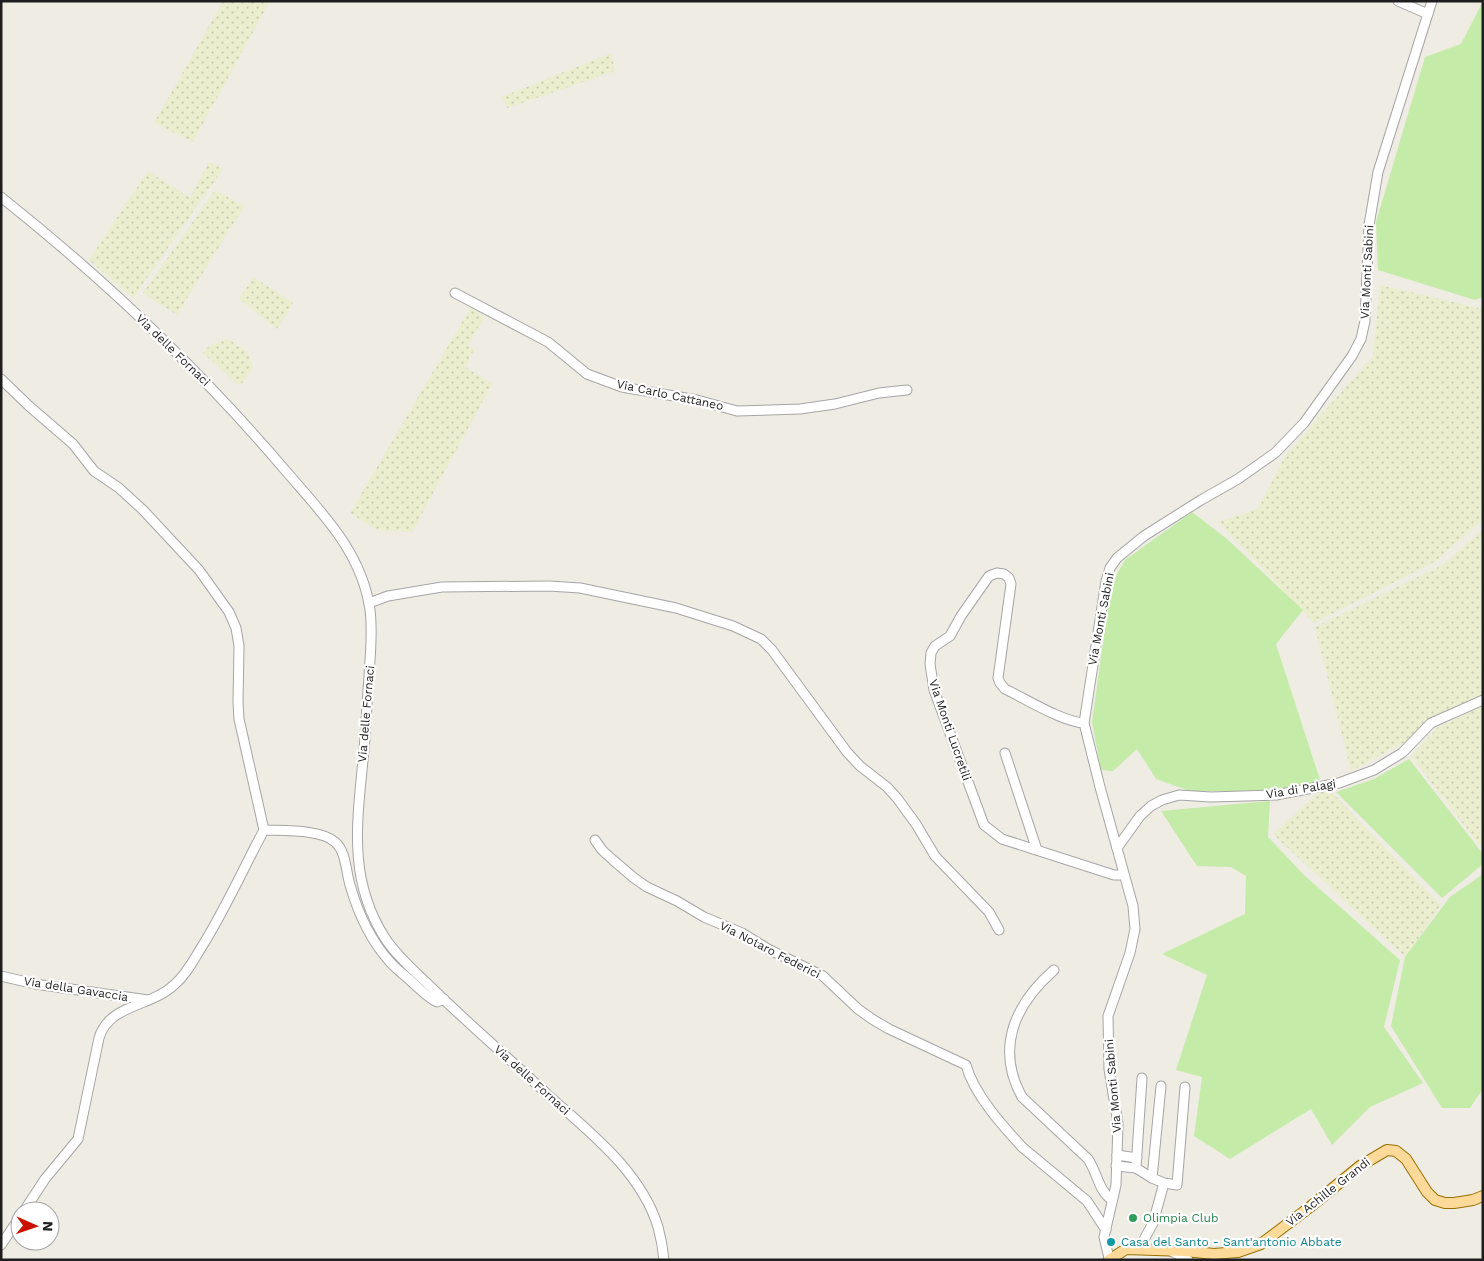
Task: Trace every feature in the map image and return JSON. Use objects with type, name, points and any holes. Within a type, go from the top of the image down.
[{"type":"main road","name":"Via Achille Grandi","points":[[1109,1259],[1126,1249],[1214,1254],[1238,1252],[1261,1244],[1360,1166],[1387,1150],[1396,1151],[1406,1160],[1429,1194],[1440,1202],[1468,1201],[1483,1196]]},
{"type":"street","points":[[1398,1],[1428,14]]},
{"type":"street","name":"Via Monti Sabini","points":[[1109,1259],[1104,1237],[1116,1185],[1118,1124],[1109,1069],[1108,1016],[1130,953],[1135,929],[1133,906],[1084,723],[1106,581],[1115,560],[1144,536],[1238,479],[1275,453],[1298,429],[1338,377],[1361,339],[1366,315],[1368,247],[1374,191],[1385,145],[1432,1]]},
{"type":"street","name":"Via delle Fornaci","points":[[1,197],[51,237],[142,319],[211,387],[265,446],[338,532],[355,562],[368,603],[371,646],[364,750],[357,817],[359,871],[367,903],[384,936],[399,956],[598,1140],[620,1163],[638,1187],[651,1210],[658,1226],[664,1260]]},
{"type":"street","name":"Via Carlo Cattaneo","points":[[455,293],[548,342],[587,374],[622,387],[698,400],[737,411],[800,409],[907,390]]},
{"type":"street","points":[[1,379],[28,406],[73,444],[94,471],[120,488],[144,510],[199,570],[231,616],[236,628],[239,646],[239,719],[264,830],[212,931],[185,974],[172,988],[151,1001],[113,1016],[102,1028],[78,1139],[31,1201]]},
{"type":"street","name":"Via Monti Lucretili","points":[[1084,723],[1076,722],[1058,714],[1006,689],[1000,683],[998,678],[1011,584],[1009,578],[1004,574],[997,573],[989,576],[950,636],[935,646],[931,653],[931,678],[984,825],[1002,839],[1114,875],[1124,875]]},
{"type":"street","points":[[368,603],[406,593],[449,587],[549,586],[580,588],[676,608],[733,626],[756,636],[772,650],[847,752],[860,766],[898,798],[935,856],[989,912],[998,930]]},
{"type":"street","name":"Via di Palagi","points":[[1117,848],[1140,816],[1151,806],[1162,800],[1179,795],[1211,797],[1276,795],[1339,783],[1374,770],[1402,753],[1431,723],[1483,700]]},
{"type":"street","points":[[1005,753],[1037,850]]},
{"type":"street","points":[[264,830],[316,834],[327,837],[336,843],[341,849],[350,886],[361,915],[382,951],[396,968],[430,998],[437,1002],[444,999]]},
{"type":"street","name":"Via Notaro Federici","points":[[595,840],[613,860],[652,890],[677,901],[704,918],[742,933],[768,949],[823,976],[858,1010],[888,1029],[966,1065],[969,1078],[977,1091],[1014,1138],[1022,1147],[1087,1201],[1106,1230]]},
{"type":"street","points":[[1054,970],[1029,998],[1011,1030],[1009,1055],[1011,1070],[1015,1085],[1022,1097],[1088,1159],[1093,1166],[1104,1194],[1112,1200]]},
{"type":"street","name":"Via della Gavaccia","points":[[1,976],[35,984],[151,1001]]},
{"type":"street","points":[[1136,1168],[1142,1078]]},
{"type":"street","points":[[1152,1178],[1161,1086]]},
{"type":"street","points":[[1116,1166],[1136,1168],[1164,1183],[1177,1185],[1185,1087]]},
{"type":"street","points":[[1117,1155],[1137,1158]]},
{"type":"street","points":[[1139,1250],[1154,1223],[1164,1183]]},
{"type":"street","points":[[1,1245],[10,1232]]},
{"type":"street","points":[[1170,1250],[1188,1260]]},
{"type":"green space","points":[[223,1],[270,1],[193,142],[154,123]]},
{"type":"green space","points":[[1483,1],[1483,297],[1475,300],[1378,270],[1376,222],[1425,57],[1461,44]]},
{"type":"green space","points":[[611,53],[615,71],[507,108],[502,97]]},
{"type":"green space","points":[[209,162],[223,169],[133,298],[89,260],[148,171],[190,198]]},
{"type":"green space","points":[[215,190],[244,206],[177,315],[143,293]]},
{"type":"green space","points":[[254,277],[293,303],[277,329],[239,299]]},
{"type":"green space","points":[[1380,285],[1479,308],[1483,306],[1483,519],[1436,561],[1314,623],[1218,522],[1258,509],[1285,456],[1373,356]]},
{"type":"green space","points":[[471,307],[484,317],[468,345],[474,349],[466,367],[492,384],[412,532],[377,530],[350,513]]},
{"type":"green space","points":[[228,339],[248,352],[253,368],[240,386],[203,353],[210,345]]},
{"type":"green space","points":[[1192,512],[1227,539],[1303,610],[1276,644],[1321,783],[1278,792],[1190,791],[1156,779],[1137,749],[1113,771],[1101,770],[1092,722],[1111,584],[1125,560]]},
{"type":"green space","points":[[1483,529],[1483,700],[1351,771],[1315,627],[1444,564]]},
{"type":"green space","points":[[1483,706],[1483,850],[1411,756],[1437,728]]},
{"type":"green space","points":[[1409,759],[1483,854],[1483,864],[1442,898],[1336,792],[1374,779]]},
{"type":"green space","points":[[1326,786],[1441,906],[1405,957],[1273,834]]},
{"type":"green space","points":[[1270,801],[1268,837],[1304,875],[1400,960],[1384,1027],[1423,1083],[1370,1107],[1332,1145],[1311,1109],[1230,1159],[1194,1136],[1202,1077],[1176,1070],[1207,975],[1162,954],[1245,914],[1246,876],[1231,867],[1197,866],[1161,811]]},
{"type":"green space","points":[[1483,874],[1483,1089],[1470,1108],[1442,1108],[1391,1026],[1405,957],[1450,897]]},
{"type":"place","name":"Olimpia Club","points":[[1133,1218]]},
{"type":"place","name":"Casa del Santo - Sant'antonio Abbate","points":[[1111,1242]]}]
